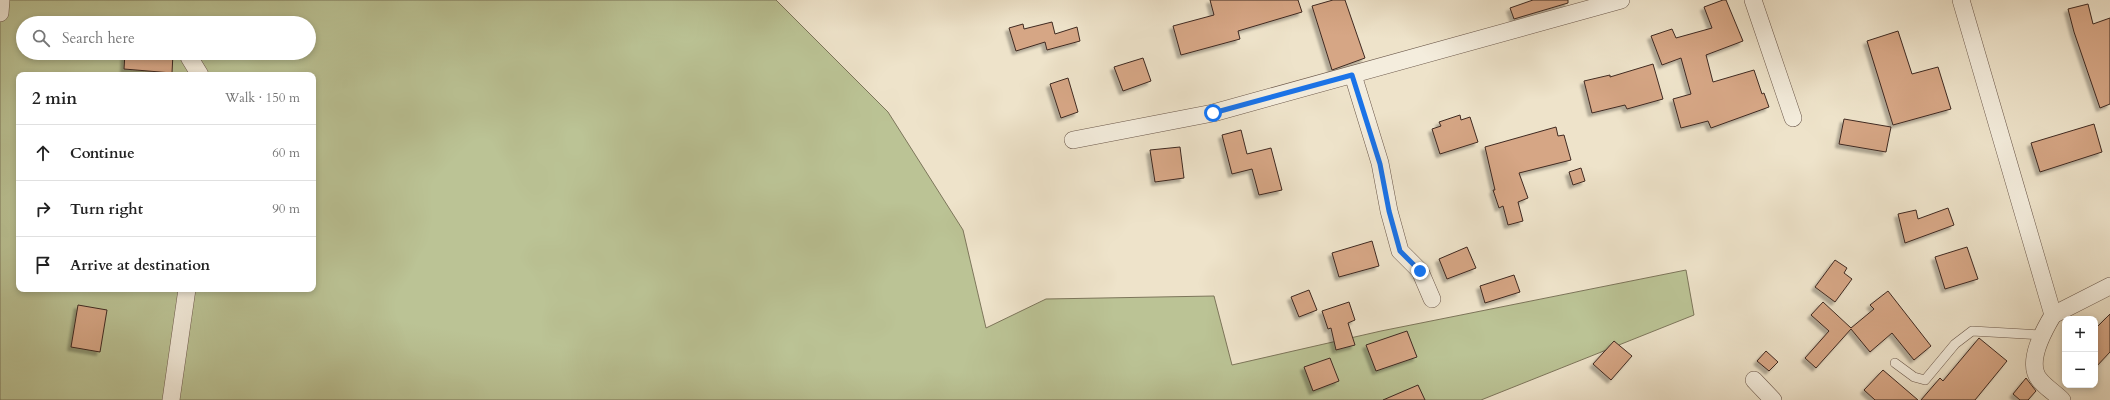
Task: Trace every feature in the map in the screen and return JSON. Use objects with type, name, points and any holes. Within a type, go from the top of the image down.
[{"type":"street","points":[[0,13],[1,0]]},
{"type":"street","points":[[1073,140],[1213,113],[1621,0]]},
{"type":"street","points":[[1753,0],[1793,118]]},
{"type":"street","points":[[1960,0],[1991,100],[2053,315]]},
{"type":"street","points":[[190,60],[198,72]]},
{"type":"street","points":[[1352,75],[1380,164],[1389,211],[1400,251],[1420,271],[1432,300]]},
{"type":"street","points":[[2062,400],[2038,378],[2034,360],[2042,335],[2053,315],[2110,286]]},
{"type":"street","points":[[171,400],[188,292]]},
{"type":"street","points":[[1754,380],[1773,400]]},
{"type":"lane","points":[[1895,363],[1914,377],[1925,380],[1955,344],[1972,331],[2042,335]]},
{"type":"green space","points":[[0,0],[776,0],[888,112],[963,230],[986,328],[1046,299],[1214,296],[1232,365],[1381,331],[1686,270],[1694,315],[1481,400],[0,400]]},
{"type":"building","points":[[1210,0],[1298,0],[1302,12],[1238,31],[1240,39],[1181,55],[1173,26],[1214,15]]},
{"type":"building","points":[[1333,0],[1345,0],[1365,58],[1332,70],[1312,6]]},
{"type":"building","points":[[1533,0],[1568,0],[1568,3],[1514,19],[1510,8]]},
{"type":"building","points":[[1726,0],[1743,41],[1706,55],[1713,82],[1754,70],[1762,94],[1764,93],[1769,107],[1711,128],[1708,121],[1681,128],[1673,99],[1691,94],[1681,58],[1662,65],[1651,36],[1672,29],[1676,38],[1712,28],[1704,7]]},
{"type":"building","points":[[2088,4],[2093,24],[2110,18],[2110,104],[2100,108],[2074,32],[2068,9]]},
{"type":"building","points":[[1052,22],[1055,34],[1077,27],[1080,41],[1047,50],[1045,42],[1016,51],[1009,28],[1023,24],[1024,29]]},
{"type":"building","points":[[1898,31],[1912,74],[1938,67],[1951,109],[1893,125],[1867,41]]},
{"type":"building","points":[[1143,58],[1151,81],[1123,91],[1114,67]]},
{"type":"building","points":[[125,60],[173,60],[172,72],[124,69]]},
{"type":"building","points":[[1653,64],[1663,99],[1627,109],[1625,105],[1592,113],[1584,81],[1610,75],[1610,77]]},
{"type":"building","points":[[1068,78],[1078,112],[1061,118],[1050,84]]},
{"type":"building","points":[[1460,115],[1461,120],[1470,117],[1478,142],[1440,154],[1432,129],[1441,126],[1439,122]]},
{"type":"building","points":[[1844,119],[1891,127],[1886,152],[1839,144]]},
{"type":"building","points":[[2094,124],[2102,152],[2040,172],[2031,143]]},
{"type":"building","points":[[1556,127],[1558,136],[1564,135],[1571,160],[1519,173],[1528,198],[1518,202],[1523,221],[1508,225],[1503,206],[1499,208],[1493,190],[1495,190],[1485,147]]},
{"type":"building","points":[[1241,130],[1247,154],[1271,148],[1282,190],[1259,195],[1252,169],[1232,174],[1222,135]]},
{"type":"building","points":[[1180,147],[1184,178],[1155,182],[1150,150]]},
{"type":"building","points":[[1581,168],[1585,181],[1573,185],[1569,172]]},
{"type":"building","points":[[1948,208],[1954,225],[1905,243],[1898,214],[1916,210],[1918,219]]},
{"type":"building","points":[[1372,241],[1379,266],[1339,277],[1332,253]]},
{"type":"building","points":[[1467,247],[1476,268],[1447,279],[1439,259]]},
{"type":"building","points":[[1967,247],[1978,279],[1945,289],[1935,257]]},
{"type":"building","points":[[1835,260],[1847,268],[1844,273],[1852,279],[1835,302],[1815,287]]},
{"type":"building","points":[[1514,275],[1520,292],[1485,303],[1480,286]]},
{"type":"building","points":[[1309,290],[1317,310],[1299,317],[1291,297]]},
{"type":"building","points":[[1888,291],[1931,346],[1914,360],[1892,333],[1870,352],[1851,329],[1816,368],[1805,358],[1829,331],[1811,315],[1823,302],[1851,328],[1874,309],[1870,305]]},
{"type":"building","points":[[1349,302],[1355,320],[1348,323],[1355,345],[1336,350],[1331,328],[1328,329],[1322,311]]},
{"type":"building","points":[[78,305],[107,310],[100,352],[71,347]]},
{"type":"building","points":[[2110,314],[2110,352],[2098,365],[2098,352],[2098,326]]},
{"type":"building","points":[[1407,331],[1417,357],[1376,371],[1366,345]]},
{"type":"building","points":[[1979,338],[2007,361],[1975,400],[1921,400],[1940,378],[1943,381]]},
{"type":"building","points":[[1614,341],[1632,356],[1611,380],[1593,364]]},
{"type":"building","points":[[1766,351],[1778,362],[1769,371],[1757,361]]},
{"type":"building","points":[[1330,358],[1339,381],[1313,391],[1304,367]]},
{"type":"building","points":[[1883,370],[1918,400],[1875,400],[1864,390]]},
{"type":"building","points":[[2026,378],[2036,391],[2028,400],[2020,400],[2013,394]]},
{"type":"building","points":[[1418,385],[1425,400],[1383,400]]},
{"type":"route","points":[[1213,113],[1352,75],[1380,164],[1389,211],[1400,251],[1420,271]]}]
